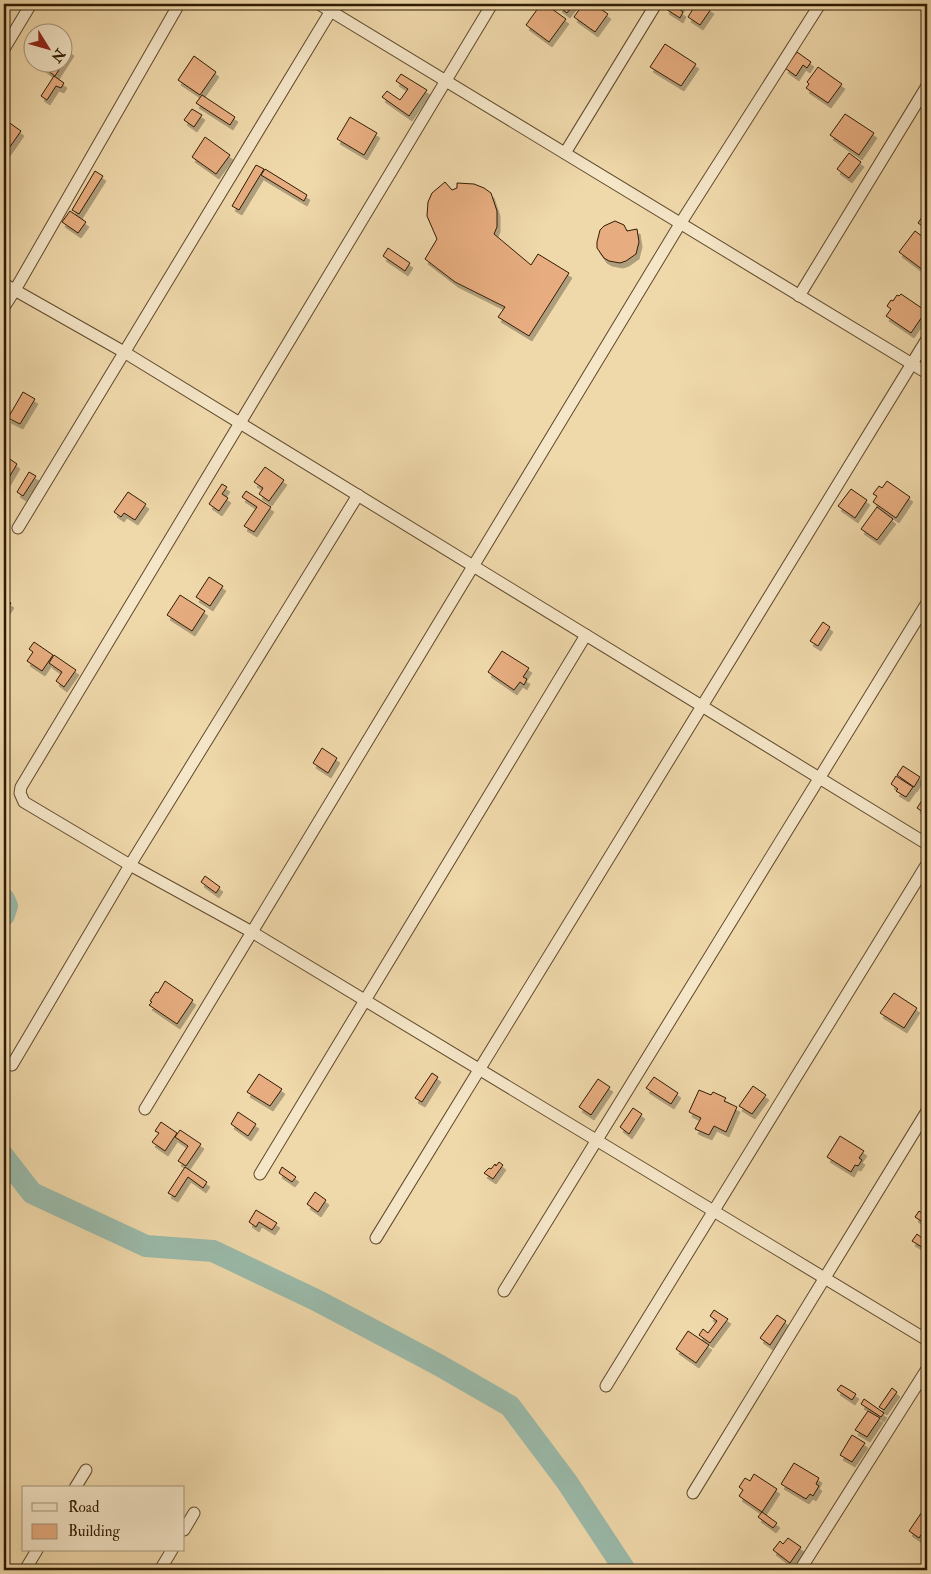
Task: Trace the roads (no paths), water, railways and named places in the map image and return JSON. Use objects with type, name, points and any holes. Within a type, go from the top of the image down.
[{"type":"street","points":[[4,49],[31,4]]},
{"type":"street","points":[[4,307],[179,4]]},
{"type":"street","points":[[319,4],[333,7],[445,81],[927,373]]},
{"type":"street","points":[[492,4],[21,787],[20,793],[24,802],[130,865],[252,932],[927,1340]]},
{"type":"street","points":[[565,154],[656,4]]},
{"type":"street","points":[[145,1109],[680,224],[820,4]]},
{"type":"street","points":[[18,528],[333,7]]},
{"type":"street","points":[[799,296],[927,86]]},
{"type":"street","points":[[4,284],[124,352],[240,422],[927,844]]},
{"type":"street","points":[[376,1238],[927,339]]},
{"type":"street","points":[[12,1065],[130,865],[358,495]]},
{"type":"street","points":[[504,1291],[927,603]]},
{"type":"street","points":[[260,1174],[586,635]]},
{"type":"street","points":[[606,1386],[927,864]]},
{"type":"street","points":[[693,1493],[927,1111]]},
{"type":"street","points":[[800,1570],[927,1369]]},
{"type":"street","points":[[76,1486],[86,1470]]},
{"type":"street","points":[[185,1528],[194,1513]]},
{"type":"street","points":[[25,1570],[36,1552]]},
{"type":"street","points":[[160,1570],[171,1552]]},
{"type":"waterway","points":[[4,899],[7,906],[4,915]]},
{"type":"waterway","points":[[4,1157],[32,1193],[146,1246],[213,1251],[316,1300],[437,1364],[510,1406],[567,1482],[625,1570]]}]
